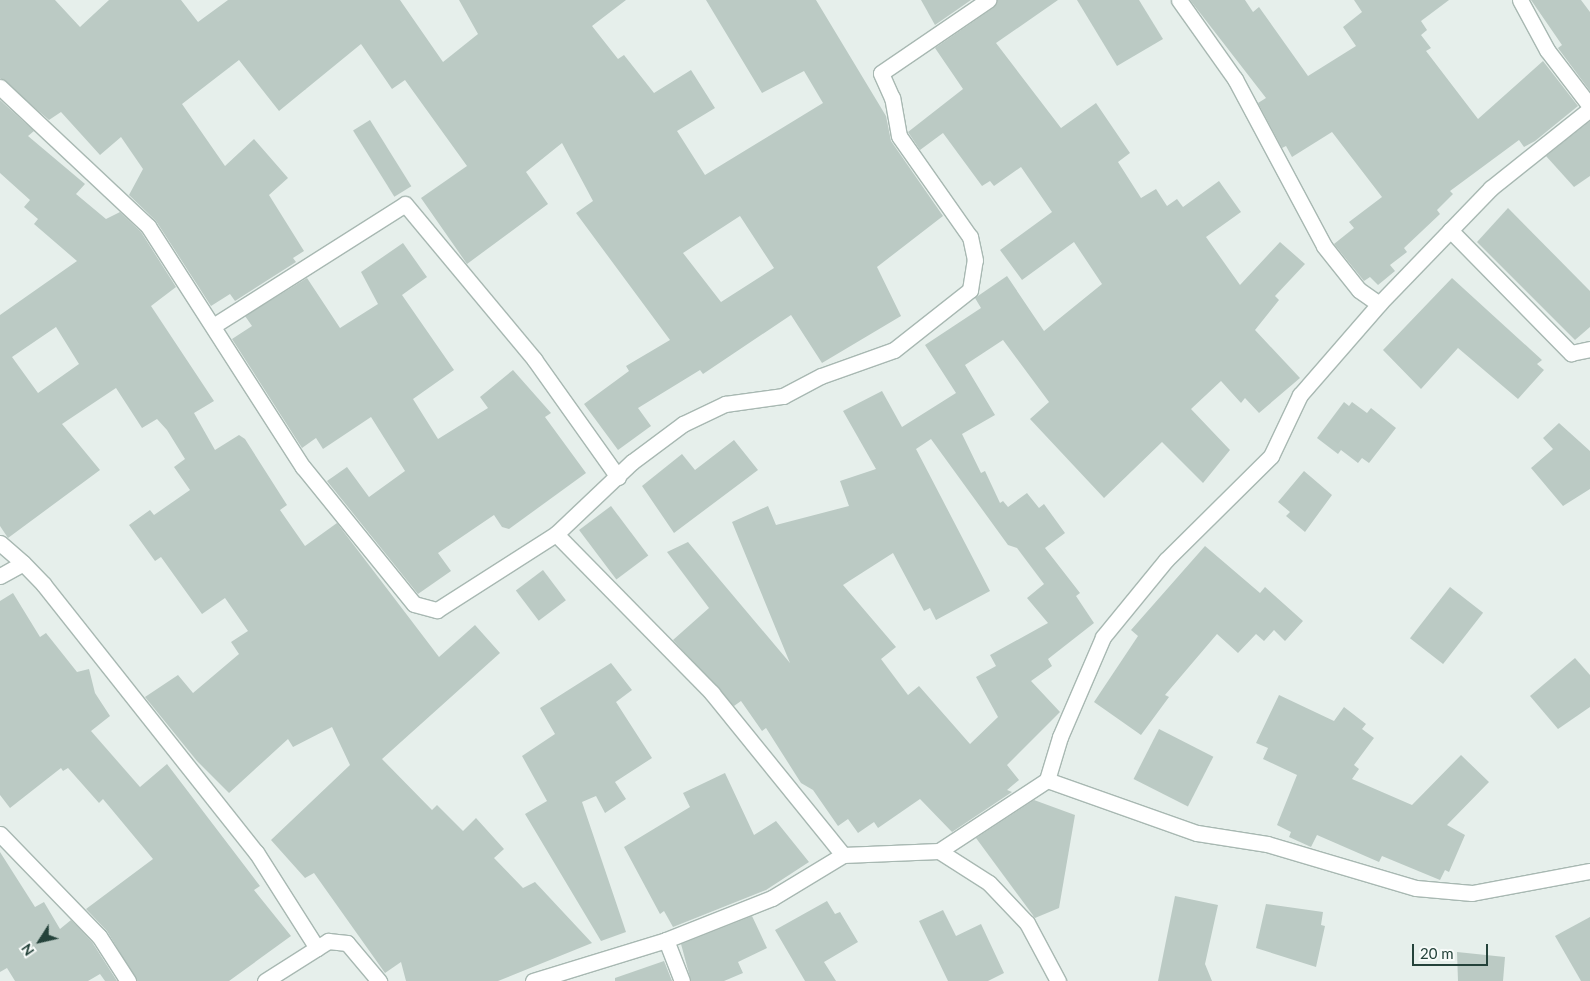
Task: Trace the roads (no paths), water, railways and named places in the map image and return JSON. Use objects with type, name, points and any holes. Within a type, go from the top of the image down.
[{"type":"street","points":[[0,87],[148,226],[303,467],[414,604],[437,610],[556,534],[618,477],[683,424],[725,404],[783,396],[821,376],[894,350],[970,290],[975,260],[970,238],[899,136],[892,98],[881,73],[988,0]]},
{"type":"street","points":[[1179,0],[1235,79],[1324,246],[1359,290],[1379,304]]},
{"type":"street","points":[[1520,0],[1546,50],[1590,106]]},
{"type":"street","points":[[533,981],[666,940],[772,898],[842,855],[939,850],[1047,780],[1060,737],[1103,637],[1172,553],[1271,456],[1300,395],[1379,304],[1491,188],[1590,109]]},
{"type":"street","points":[[213,326],[405,204],[534,359],[618,477]]},
{"type":"street","points":[[1450,230],[1571,354],[1590,349]]},
{"type":"street","points":[[556,534],[712,693],[842,855]]},
{"type":"street","points":[[0,543],[23,563],[256,852],[317,948]]},
{"type":"street","points":[[0,576],[23,563]]},
{"type":"street","points":[[1047,780],[1197,833],[1267,844],[1425,889],[1472,893],[1590,871]]},
{"type":"street","points":[[0,834],[99,936],[128,981]]},
{"type":"street","points":[[939,850],[989,883],[1027,923],[1058,981]]},
{"type":"street","points":[[666,940],[682,981]]},
{"type":"street","points":[[265,981],[328,941],[347,943],[380,981]]}]
